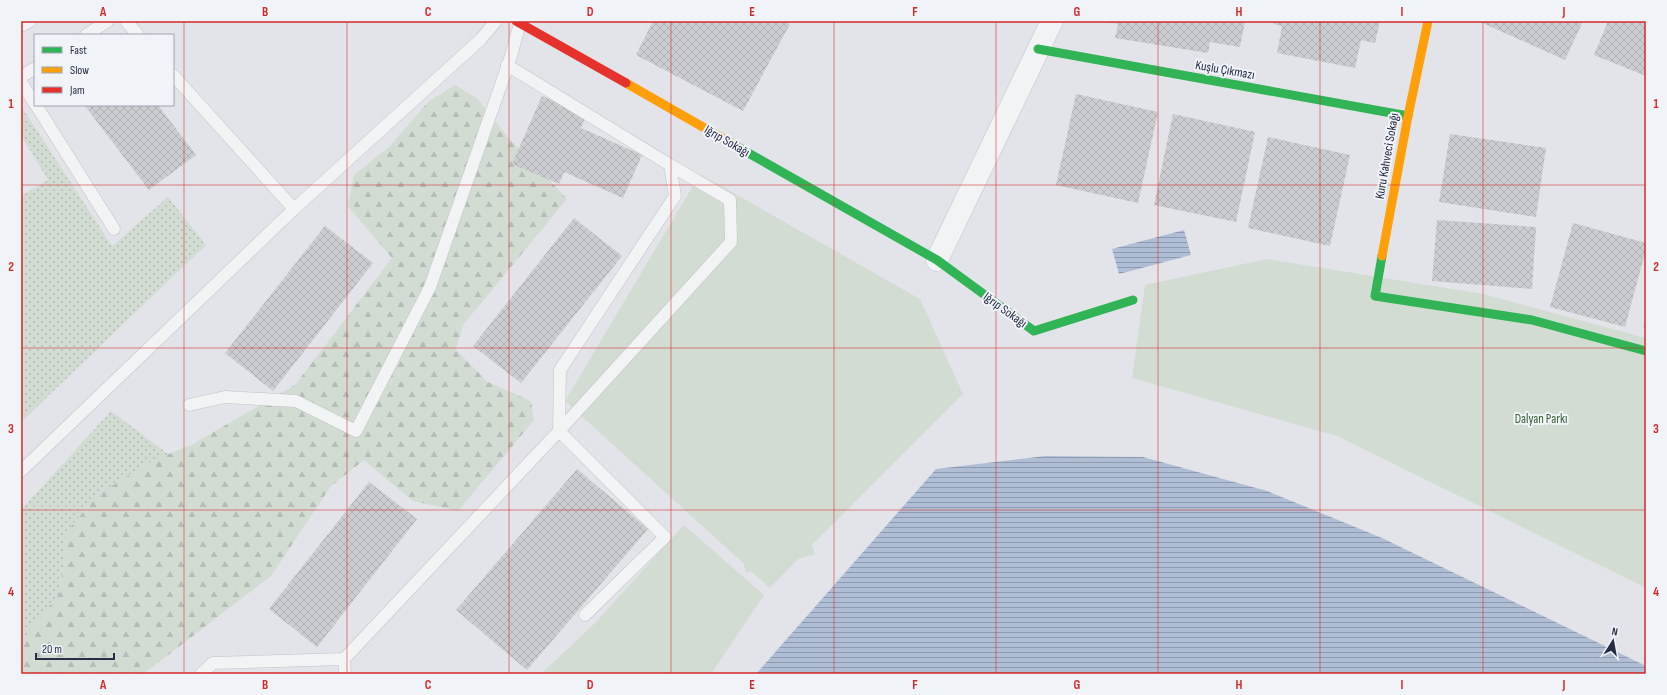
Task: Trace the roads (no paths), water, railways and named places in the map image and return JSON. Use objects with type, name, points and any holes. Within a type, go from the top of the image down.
[{"type":"street","points":[[937,260],[1052,21]]},
{"type":"street","name":"Kuru Kahveci Sokağı","points":[[1428,21],[1408,116],[1375,296],[1532,320],[1646,351]]},
{"type":"street","name":"Iğrıp Sokağı","points":[[518,22],[937,260],[1034,331],[1133,300]]},
{"type":"street","name":"Kuşlu Çıkmazı","points":[[1038,49],[1408,116]]},
{"type":"lane","points":[[21,26],[30,21]]},
{"type":"lane","points":[[88,34],[108,21]]},
{"type":"lane","points":[[126,21],[137,34]]},
{"type":"lane","points":[[21,471],[294,209],[481,39],[496,21]]},
{"type":"lane","points":[[189,405],[225,397],[296,400],[356,431],[430,287],[507,64],[518,22]]},
{"type":"lane","points":[[201,674],[213,663],[344,659],[559,432],[731,242],[730,200],[670,165],[507,64]]},
{"type":"lane","points":[[21,77],[34,69]]},
{"type":"lane","points":[[174,76],[294,209]]},
{"type":"lane","points":[[21,82],[34,102]]},
{"type":"lane","points":[[36,106],[114,229]]},
{"type":"lane","points":[[585,615],[665,536],[559,432],[560,370],[675,196],[670,165]]},
{"type":"lane","points":[[344,659],[345,674]]},
{"type":"water","points":[[1184,230],[1191,255],[1119,274],[1112,249]]},
{"type":"water","points":[[1045,456],[1143,457],[1267,491],[1382,538],[1646,666],[1646,674],[756,674],[936,469]]},
{"type":"park label","name":"Dalyan Parkı","points":[[1541,419]]}]
